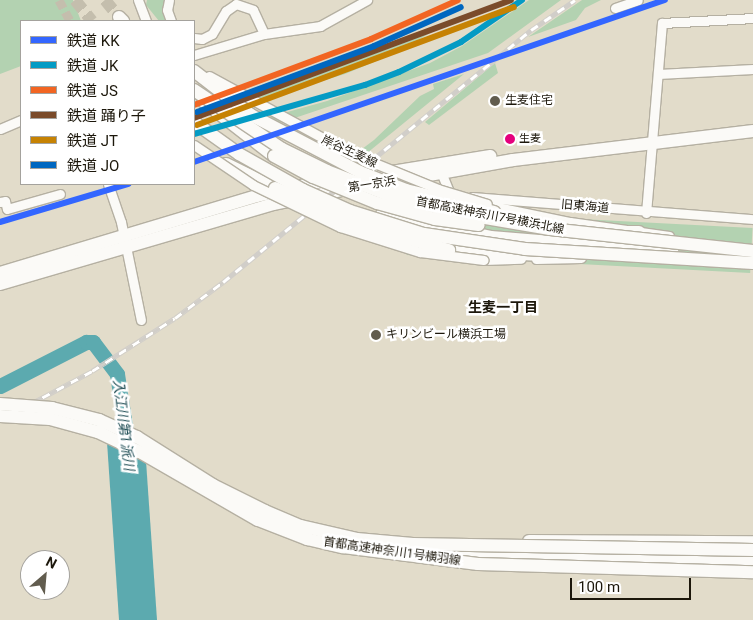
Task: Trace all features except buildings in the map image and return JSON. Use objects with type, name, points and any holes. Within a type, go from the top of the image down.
[{"type":"highway","points":[[195,73],[262,121],[390,185],[531,221],[649,241]]},
{"type":"highway","points":[[195,92],[236,129],[274,156],[313,177],[377,203],[436,219],[480,225],[640,232]]},
{"type":"highway","name":"首都高速神奈川7号横浜北線","points":[[195,92],[282,149],[370,189],[489,219],[649,241],[753,250]]},
{"type":"highway","name":"首都高速神奈川7号横浜北線","points":[[195,123],[218,140],[303,190],[350,211],[399,227],[474,244],[616,255],[751,262]]},
{"type":"highway","name":"第一京浜","points":[[652,140],[753,123]]},
{"type":"highway","name":"第一京浜","points":[[0,284],[125,243],[273,204],[523,151],[753,131]]},
{"type":"highway","points":[[218,140],[317,191],[434,227],[508,239],[697,255]]},
{"type":"highway","points":[[195,147],[326,213],[403,240],[449,250],[500,255],[616,255]]},
{"type":"highway","name":"第一京浜","points":[[0,273],[62,252],[125,243]]},
{"type":"highway","name":"首都高速神奈川1号横羽線","points":[[0,404],[52,408],[99,420],[143,441],[247,503],[320,531],[376,542],[753,550]]},
{"type":"highway","name":"首都高速神奈川1号横羽線","points":[[0,416],[34,416],[82,426],[126,444],[226,504],[274,527],[333,545],[394,554],[540,568],[753,572]]},
{"type":"highway","points":[[474,545],[582,539],[753,542]]},
{"type":"highway","points":[[713,549],[753,554]]},
{"type":"highway","points":[[394,554],[540,560],[753,562]]},
{"type":"street","points":[[138,0],[146,20]]},
{"type":"street","points":[[169,0],[166,10],[171,20]]},
{"type":"street","points":[[195,55],[264,34],[320,26],[367,0]]},
{"type":"street","points":[[616,8],[638,0]]},
{"type":"street","points":[[195,38],[202,39],[212,34],[226,11],[236,4],[253,10],[264,34]]},
{"type":"street","points":[[646,213],[662,23],[753,18]]},
{"type":"street","name":"岸谷生麦線","points":[[195,67],[312,135],[367,161],[438,189],[533,215],[753,250]]},
{"type":"street","points":[[658,74],[753,69]]},
{"type":"street","points":[[0,128],[20,120]]},
{"type":"street","points":[[195,147],[253,185],[312,215],[368,238],[420,252],[484,260],[697,255],[751,262]]},
{"type":"street","name":"旧東海道","points":[[440,170],[449,195],[646,213],[753,219]]},
{"type":"street","points":[[108,185],[125,243],[140,320]]},
{"type":"street","points":[[0,202],[4,201],[7,209],[60,194]]},
{"type":"green space","points":[[0,0],[73,0],[81,20],[20,20],[20,66],[0,74]]},
{"type":"green space","points":[[147,0],[165,0],[163,14],[166,20],[158,20],[146,5]]},
{"type":"green space","points":[[529,0],[561,0],[488,53],[262,129],[251,122],[327,101],[430,63],[462,46]]},
{"type":"green space","points":[[582,0],[601,0],[585,8],[576,20],[528,37]]},
{"type":"green space","points":[[430,33],[398,52],[345,74],[269,97],[268,103],[237,111],[231,107]]},
{"type":"green space","points":[[495,63],[498,73],[429,125],[425,122]]},
{"type":"green space","points":[[464,74],[345,171],[338,167],[374,140],[420,96],[434,89],[433,84]]},
{"type":"green space","points":[[409,210],[753,228],[750,273],[407,255]]},
{"type":"water","points":[[107,442],[146,461],[157,620],[119,620]]},
{"type":"waterway","name":"入江川第1派川","points":[[0,386],[86,342],[93,342],[117,374],[128,445]]},
{"type":"tunnel","points":[[59,0],[69,20]]},
{"type":"tunnel","points":[[75,0],[91,20]]},
{"type":"tunnel","points":[[105,0],[119,17]]},
{"type":"railway","points":[[0,420],[92,371],[175,318],[223,282],[531,30],[575,0]]},
{"type":"rail line","name":"JS","points":[[195,105],[371,39],[458,0]]},
{"type":"rail line","name":"踊り子","points":[[195,118],[511,0]]},
{"type":"rail line","name":"JK","points":[[195,134],[365,85],[399,72],[461,42],[522,0]]},
{"type":"rail line","name":"KK","points":[[195,162],[665,0]]},
{"type":"rail line","name":"JO","points":[[197,112],[374,46],[461,7]]},
{"type":"rail line","name":"JT","points":[[197,125],[514,7]]},
{"type":"rail line","name":"KK","points":[[0,222],[125,185]]},
{"type":"place","name":"生麦住宅","points":[[495,101]]},
{"type":"place","name":"生麦","points":[[510,139]]},
{"type":"place","name":"キリンビール横浜工場","points":[[376,335]]},
{"type":"district","name":"生麦一丁目","points":[[503,307]]}]
